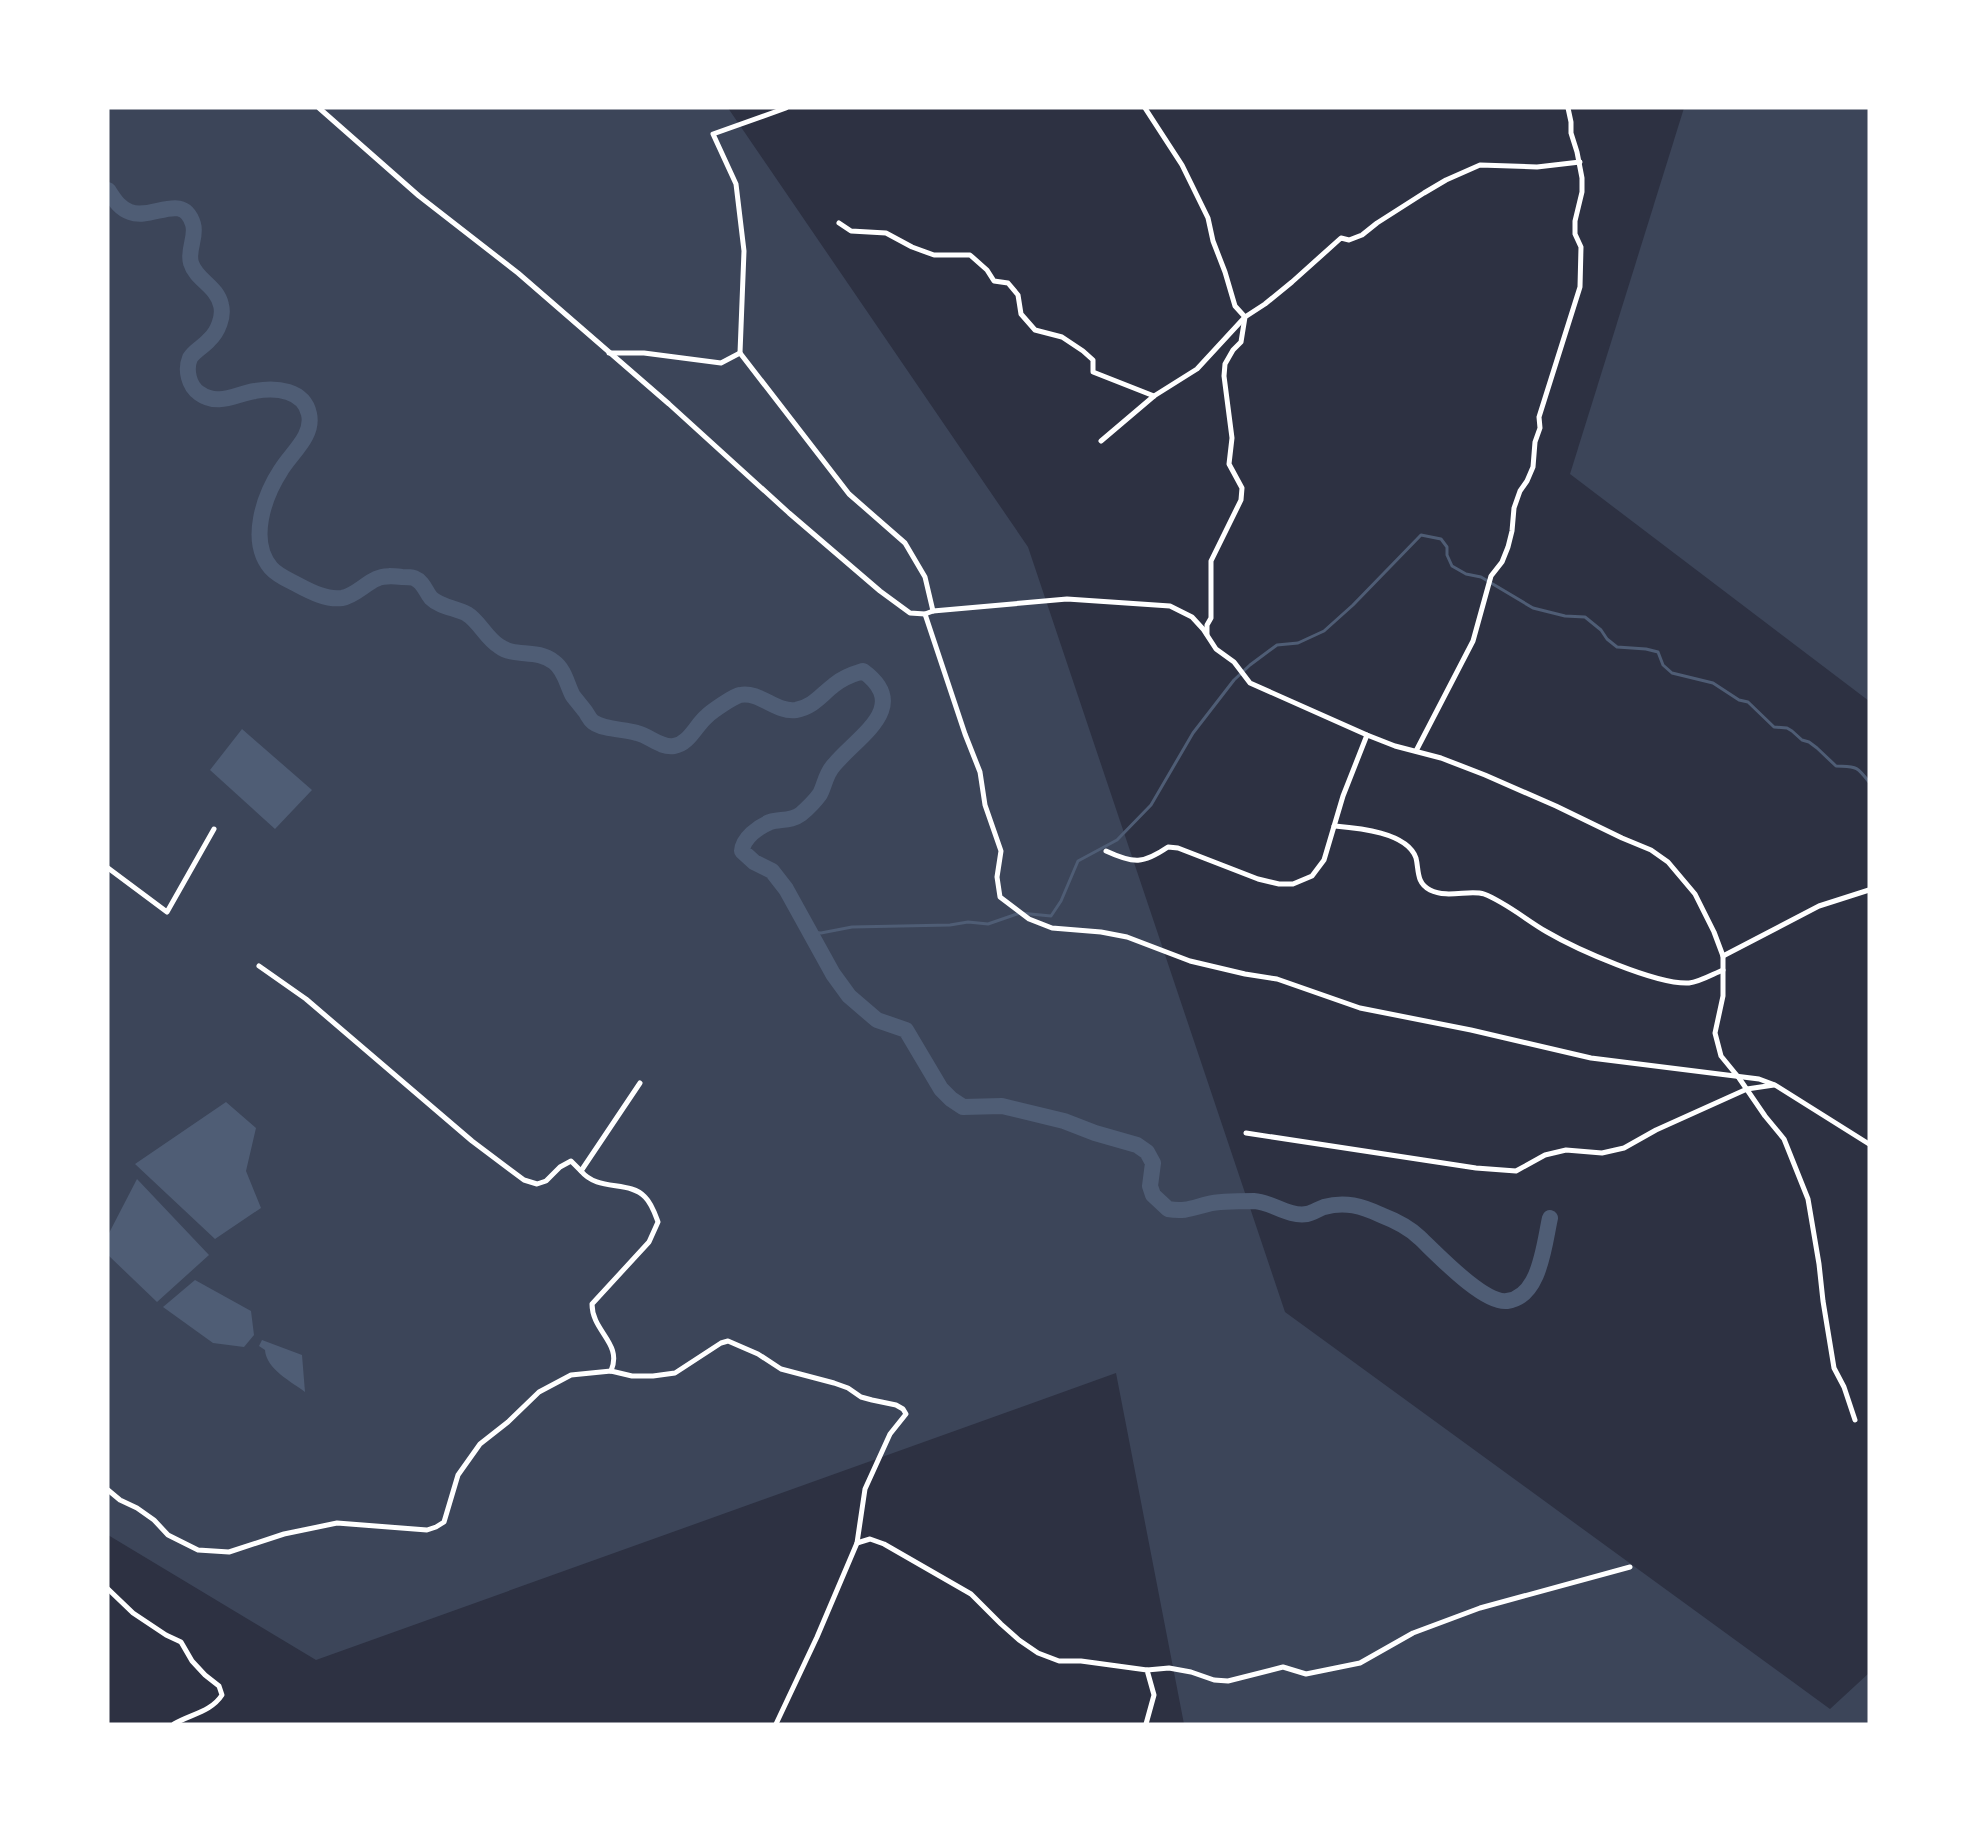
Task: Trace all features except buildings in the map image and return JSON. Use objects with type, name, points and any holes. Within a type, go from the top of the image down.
[{"type":"street","points":[[319,108],[419,196],[518,273],[879,591],[910,613],[925,614],[933,611],[1067,599],[1170,606],[1192,617],[1216,649],[1234,662],[1250,683],[1395,746],[1485,775],[1651,850],[1668,862],[1695,894],[1723,956],[1723,996],[1715,1033],[1721,1056],[1784,1139],[1808,1199],[1820,1264],[1823,1302],[1834,1368],[1844,1387],[1855,1420]]},
{"type":"street","points":[[786,108],[713,134],[736,184],[744,251],[740,353],[849,494],[905,543],[925,577],[933,611]]},
{"type":"street","points":[[1145,108],[1182,165],[1208,218],[1213,241],[1235,306],[1245,317]]},
{"type":"street","points":[[1416,751],[1473,641],[1491,576],[1502,562],[1508,547],[1514,508],[1520,491],[1533,468],[1535,442],[1540,428],[1539,417],[1580,286],[1581,247],[1575,234],[1575,220],[1582,192],[1580,162],[1571,133],[1572,122],[1568,108]]},
{"type":"street","points":[[1101,441],[1154,396],[1197,369],[1245,317],[1292,282],[1341,238],[1349,240],[1362,236],[1377,223],[1424,193],[1480,165],[1537,167],[1580,162]]},
{"type":"street","points":[[839,223],[851,231],[886,233],[933,255],[970,255],[987,270],[994,281],[1008,283],[1018,296],[1021,314],[1035,330],[1062,337],[1083,351],[1093,360],[1093,372],[1154,396]]},
{"type":"street","points":[[1206,636],[1207,625],[1211,618],[1211,561],[1241,500],[1242,488],[1229,464],[1232,438],[1224,376],[1225,364],[1241,342],[1245,317]]},
{"type":"street","points":[[609,353],[644,353],[721,363],[740,353]]},
{"type":"street","points":[[925,614],[980,772],[985,805],[1001,851],[997,877],[1000,897],[1029,919],[1052,928],[1101,932],[1127,937],[1190,961],[1277,979],[1360,1008],[1471,1030],[1591,1059],[1760,1079],[1775,1085],[1869,1144]]},
{"type":"street","points":[[1106,851],[1133,862],[1156,856],[1168,847],[1178,848],[1258,879],[1279,884],[1293,884],[1312,876],[1318,870],[1330,845],[1343,796],[1367,735]]},
{"type":"street","points":[[1334,826],[1383,833],[1409,847],[1415,857],[1419,878],[1424,886],[1431,890],[1456,895],[1482,893],[1548,933],[1664,981],[1690,983],[1723,970]]},
{"type":"street","points":[[108,868],[166,912],[214,829]]},
{"type":"street","points":[[1723,956],[1819,906],[1869,890]]},
{"type":"street","points":[[259,966],[306,999],[472,1141],[524,1180],[537,1184],[546,1181],[560,1167],[571,1161],[585,1176],[599,1184],[636,1191],[645,1197],[658,1222],[649,1242],[592,1304],[592,1316],[613,1349],[615,1361],[611,1371]]},
{"type":"street","points":[[581,1171],[640,1083]]},
{"type":"street","points":[[1246,1133],[1476,1168],[1516,1171],[1545,1155],[1566,1150],[1602,1153],[1624,1148],[1656,1130],[1747,1089],[1775,1085]]},
{"type":"street","points":[[108,1490],[120,1500],[154,1520],[168,1535],[198,1550],[229,1552],[284,1534],[337,1522],[427,1530],[444,1522],[458,1475],[480,1444],[508,1422],[539,1392],[571,1375],[611,1371],[633,1376],[653,1377],[675,1373],[721,1342],[728,1341],[758,1354],[781,1369],[834,1383],[848,1388],[861,1397],[887,1402],[903,1409],[906,1414],[890,1434],[865,1489],[857,1543],[817,1638],[776,1724]]},
{"type":"street","points":[[857,1543],[870,1539],[884,1544],[971,1594],[1019,1640],[1038,1653],[1059,1661],[1081,1661],[1147,1670],[1169,1668],[1191,1672],[1214,1680],[1228,1681],[1283,1667],[1306,1674],[1360,1664],[1413,1633],[1480,1608],[1630,1567]]},
{"type":"street","points":[[108,1589],[134,1613],[166,1635],[181,1642],[192,1661],[219,1686],[222,1695],[217,1703],[206,1711],[190,1715],[174,1724]]},
{"type":"street","points":[[1146,1724],[1154,1695],[1147,1670]]},
{"type":"shaded area","points":[[108,108],[728,108],[1028,547],[1285,1312],[1830,1709],[1869,1673],[1869,1724],[1184,1724],[1116,1373],[316,1660],[108,1535]]},
{"type":"shaded area","points":[[1684,108],[1869,108],[1869,701],[1570,474]]},
{"type":"shaded area","points":[[242,729],[312,790],[275,829],[210,770]]},
{"type":"shaded area","points":[[226,1102],[256,1128],[246,1171],[261,1208],[215,1239],[135,1164]]},
{"type":"shaded area","points":[[137,1179],[209,1255],[157,1302],[108,1255],[108,1235]]},
{"type":"shaded area","points":[[195,1280],[251,1311],[254,1335],[244,1347],[213,1343],[163,1307]]},
{"type":"shaded area","points":[[262,1340],[302,1355],[305,1392],[270,1363],[265,1350],[259,1346]]},
{"type":"waterway","points":[[108,190],[120,206],[130,212],[139,214],[174,208],[182,209],[188,214],[193,224],[191,263],[197,274],[219,298],[222,309],[220,324],[215,333],[190,358],[188,373],[190,382],[196,390],[213,399],[255,391],[280,390],[295,395],[306,406],[310,422],[308,430],[269,492],[261,519],[260,545],[271,568],[280,576],[314,593],[336,598],[351,595],[382,577],[414,578],[420,582],[431,598],[471,617],[490,639],[505,650],[540,655],[558,665],[573,696],[593,722],[603,727],[642,735],[669,746],[684,742],[710,714],[740,695],[754,696],[782,708],[796,710],[812,703],[840,680],[859,672],[863,671],[877,684],[883,697],[882,709],[876,721],[831,768],[818,797],[797,816],[770,822],[756,830],[748,837],[742,851],[754,862],[772,871],[786,889],[833,974],[849,996],[877,1020],[906,1030],[941,1089],[951,1099],[963,1107],[1002,1106],[1064,1121],[1137,1145],[1147,1152],[1153,1163],[1150,1186],[1153,1195],[1168,1209],[1184,1210],[1218,1202],[1254,1201],[1300,1214],[1339,1204],[1367,1209],[1412,1231],[1461,1277],[1497,1300],[1507,1301],[1518,1297],[1534,1280],[1539,1268],[1550,1218]]},
{"type":"waterway","points":[[809,932],[821,933],[852,927],[950,925],[968,922],[988,924],[1020,913],[1051,916],[1061,901],[1078,861],[1117,840],[1151,805],[1193,733],[1234,680],[1277,645],[1298,643],[1324,631],[1353,605],[1421,535],[1441,539],[1447,547],[1447,555],[1452,566],[1466,574],[1481,577],[1533,608],[1565,616],[1585,617],[1617,647],[1658,652],[1663,665],[1672,673],[1713,683],[1739,700],[1748,702],[1774,727],[1787,728],[1817,748],[1836,766],[1855,768],[1869,782]]}]
